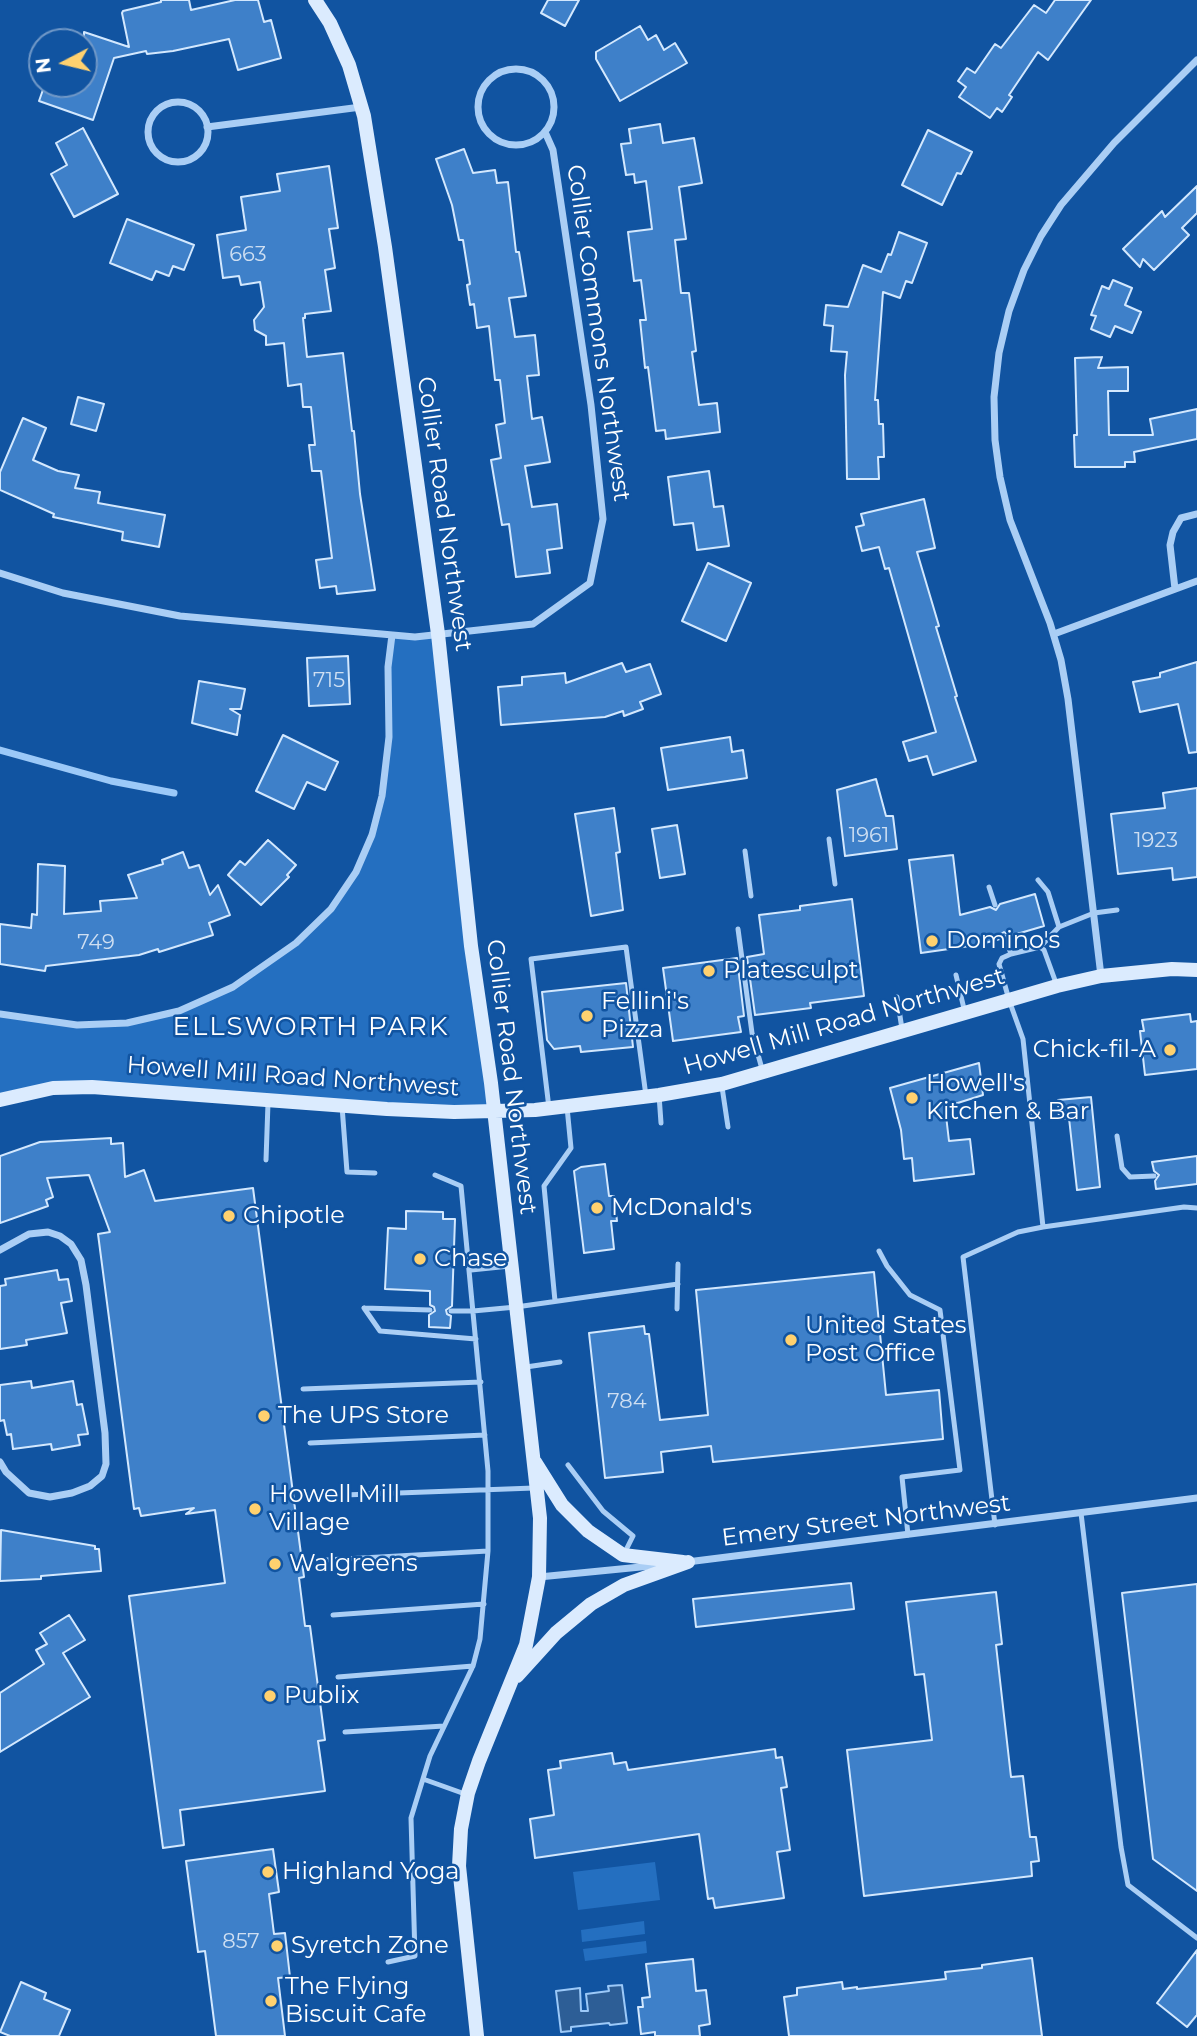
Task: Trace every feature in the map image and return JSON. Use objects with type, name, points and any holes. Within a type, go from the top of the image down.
[{"type":"street","name":"Collier Road Northwest","points":[[315,0],[330,23],[349,65],[361,107],[385,247],[438,634],[471,946],[494,1111],[540,1518],[539,1577],[526,1645],[479,1761],[461,1829],[459,1866],[477,2036]]},
{"type":"street","points":[[1101,976],[1068,699],[1054,634],[1010,520],[998,465],[995,397],[999,353],[1009,311],[1024,270],[1061,205],[1114,143],[1197,60]]},
{"type":"street","name":"Collier Commons Northwest","points":[[513,68],[526,69],[538,75],[553,95],[554,108],[545,132],[524,145],[499,142],[489,134],[481,124],[477,112],[482,88],[490,78],[513,68]]},
{"type":"street","points":[[170,103],[190,104],[198,110],[207,127],[204,146],[198,154],[181,162],[162,157],[150,142],[148,132],[154,114],[170,103]]},
{"type":"street","points":[[207,127],[361,107]]},
{"type":"street","name":"Collier Commons Northwest","points":[[0,573],[63,593],[180,616],[415,637],[533,624],[590,583],[603,519],[591,405],[555,163],[545,132]]},
{"type":"street","points":[[1175,589],[1170,545],[1173,532],[1181,518],[1197,514]]},
{"type":"street","points":[[1054,634],[1197,581]]},
{"type":"street","points":[[0,1014],[77,1025],[127,1023],[179,1011],[233,987],[304,934],[331,909],[356,872],[372,835],[382,796],[389,737],[388,667],[393,635]]},
{"type":"street","name":"Howell Mill Road Northwest","points":[[0,1100],[53,1088],[92,1087],[454,1112],[549,1108],[652,1096],[722,1084],[1057,986],[1101,976],[1172,969],[1197,970]]},
{"type":"street","points":[[0,1250],[29,1234],[48,1232],[71,1244],[80,1260],[86,1285],[105,1433],[106,1464],[102,1476],[90,1486],[50,1497],[29,1493],[6,1472],[0,1462]]},
{"type":"street","points":[[533,1459],[562,1505],[588,1531],[623,1555],[688,1562]]},
{"type":"street","name":"Emery Street Northwest","points":[[539,1577],[688,1562],[1197,1498]]},
{"type":"street","points":[[512,1682],[556,1633],[592,1604],[624,1585],[688,1562]]},
{"type":"lane","points":[[829,839],[835,884]]},
{"type":"lane","points":[[745,850],[751,895]]},
{"type":"lane","points":[[1038,880],[1048,892],[1059,928]]},
{"type":"lane","points":[[989,887],[995,905]]},
{"type":"lane","points":[[1043,1227],[1023,1039],[999,964],[1002,958],[1011,954],[1040,947],[1059,928],[1094,913],[1117,910]]},
{"type":"lane","points":[[738,929],[752,1033],[763,1072]]},
{"type":"lane","points":[[1005,937],[1011,954]]},
{"type":"lane","points":[[549,1108],[531,960],[626,947],[652,1096],[661,1123]]},
{"type":"lane","points":[[1040,947],[1044,950],[1057,986]]},
{"type":"lane","points":[[956,975],[965,1013]]},
{"type":"lane","points":[[897,997],[902,1032]]},
{"type":"lane","points":[[722,1084],[728,1127]]},
{"type":"lane","points":[[266,1160],[268,1100]]},
{"type":"lane","points":[[342,1105],[346,1172],[375,1173]]},
{"type":"lane","points":[[555,1301],[544,1186],[571,1148],[567,1106]]},
{"type":"lane","points":[[1117,1136],[1122,1168],[1130,1177],[1154,1176]]},
{"type":"lane","points":[[388,1962],[415,1956],[411,1818],[430,1756],[473,1666],[480,1639],[488,1551],[485,1435],[461,1185],[435,1175]]},
{"type":"lane","points":[[995,1525],[964,1257],[1018,1232],[1184,1207],[1197,1208]]},
{"type":"lane","points":[[879,1251],[909,1296],[940,1310],[960,1470],[902,1477],[908,1535]]},
{"type":"lane","points":[[677,1309],[678,1264]]},
{"type":"lane","points":[[471,1270],[511,1266]]},
{"type":"lane","points":[[451,1311],[516,1307],[678,1284]]},
{"type":"lane","points":[[430,1310],[364,1308],[380,1331],[476,1339]]},
{"type":"lane","points":[[523,1367],[560,1362]]},
{"type":"lane","points":[[303,1389],[481,1382]]},
{"type":"lane","points":[[310,1443],[485,1435]]},
{"type":"lane","points":[[568,1465],[603,1511],[633,1536],[623,1555]]},
{"type":"lane","points":[[317,1496],[537,1488]]},
{"type":"lane","points":[[1081,1513],[1128,1885],[1197,1938]]},
{"type":"lane","points":[[326,1560],[488,1551]]},
{"type":"lane","points":[[333,1615],[484,1604]]},
{"type":"lane","points":[[338,1677],[473,1666]]},
{"type":"lane","points":[[345,1732],[444,1726]]},
{"type":"lane","points":[[423,1779],[468,1795]]},
{"type":"shaded area","name":"ELLSWORTH PARK","points":[[438,634],[494,1111],[57,1083],[0,1100],[0,1014],[77,1025],[127,1023],[179,1011],[233,987],[296,943],[331,909],[356,872],[382,796],[392,635]]},
{"type":"shaded area","points":[[655,1862],[660,1900],[578,1910],[573,1872]]},
{"type":"shaded area","points":[[644,1921],[645,1934],[582,1942],[581,1930]]},
{"type":"shaded area","points":[[646,1941],[647,1953],[585,1961],[583,1949]]},
{"type":"shaded area","points":[[622,1985],[627,2023],[571,2027],[571,2031],[561,2032],[556,1991],[580,1988],[581,2011],[588,2011],[586,1994],[609,1991],[608,1986]]},
{"type":"building","points":[[189,0],[191,10],[235,0],[258,0],[264,22],[271,20],[281,58],[238,70],[229,39],[173,51],[147,54],[146,51],[114,58],[93,120],[39,101],[40,98],[98,98],[98,37],[129,47],[123,11],[161,2]]},
{"type":"building","points":[[548,0],[579,0],[565,26],[541,13]]},
{"type":"building","points":[[1055,0],[1091,0],[1048,60],[1038,52],[1009,95],[1012,97],[1002,112],[997,108],[990,118],[959,97],[966,87],[958,81],[967,68],[975,73],[995,44],[1001,48],[1034,5],[1046,13]]},
{"type":"building","points":[[640,26],[648,40],[656,35],[664,50],[675,43],[687,63],[620,101],[596,59],[596,52]]},
{"type":"building","points":[[660,124],[663,143],[694,138],[702,183],[679,187],[686,239],[675,240],[681,293],[689,293],[696,351],[692,352],[699,405],[717,403],[720,432],[666,439],[665,430],[656,431],[640,320],[646,320],[641,280],[634,281],[628,232],[652,229],[646,181],[635,183],[634,174],[626,175],[621,144],[631,143],[629,129]]},
{"type":"building","points":[[83,128],[118,194],[74,217],[51,174],[67,165],[56,143]]},
{"type":"building","points":[[928,130],[972,152],[961,174],[957,173],[942,205],[902,185]]},
{"type":"building","points":[[464,149],[473,173],[495,170],[497,183],[508,182],[516,252],[519,252],[526,296],[509,298],[515,337],[535,335],[539,375],[527,376],[532,419],[542,417],[550,462],[525,466],[532,507],[557,504],[562,548],[547,550],[550,573],[516,577],[509,524],[502,525],[491,460],[501,458],[496,425],[505,423],[500,380],[495,380],[489,326],[477,328],[474,304],[470,305],[467,285],[470,284],[463,240],[459,240],[452,205],[436,159]]},
{"type":"building","points":[[329,166],[338,228],[329,229],[335,268],[325,270],[331,311],[305,314],[303,318],[307,357],[343,353],[375,590],[337,594],[336,586],[320,588],[316,560],[332,558],[321,471],[312,471],[309,445],[315,445],[311,407],[303,407],[301,384],[288,386],[284,343],[266,345],[266,336],[255,330],[254,320],[264,307],[260,282],[241,285],[239,276],[223,278],[217,235],[246,230],[241,197],[280,191],[277,174]]},
{"type":"building","points":[[1197,186],[1197,213],[1182,228],[1189,235],[1154,270],[1143,259],[1140,267],[1123,249],[1162,211],[1165,217]]},
{"type":"building","points":[[127,219],[194,245],[184,270],[173,266],[169,276],[156,271],[152,280],[110,263]]},
{"type":"building","points":[[899,232],[927,243],[912,283],[906,281],[900,298],[883,292],[875,400],[878,400],[879,424],[883,424],[884,457],[878,457],[879,479],[847,479],[847,352],[831,351],[833,326],[824,325],[826,305],[848,307],[863,265],[881,272],[888,254],[891,255]]},
{"type":"building","points":[[1113,280],[1132,288],[1125,305],[1141,312],[1132,333],[1115,326],[1110,337],[1091,329],[1096,316],[1091,315],[1102,286],[1109,289]]},
{"type":"building","points":[[1102,357],[1098,368],[1128,367],[1128,391],[1108,391],[1109,435],[1153,435],[1150,419],[1197,409],[1197,439],[1134,452],[1135,462],[1125,462],[1125,467],[1075,467],[1075,358]]},
{"type":"building","points":[[78,397],[104,404],[96,431],[71,424]]},
{"type":"building","points":[[23,418],[46,428],[33,460],[58,471],[79,475],[75,488],[100,492],[98,503],[165,515],[159,547],[122,540],[123,532],[53,517],[54,514],[0,490],[0,472]]},
{"type":"building","points":[[709,471],[714,507],[723,506],[729,546],[697,550],[693,523],[674,525],[668,477]]},
{"type":"building","points":[[924,499],[935,548],[917,552],[939,626],[936,627],[957,696],[955,697],[976,761],[933,775],[927,756],[909,761],[903,742],[936,732],[889,568],[885,569],[879,547],[862,551],[856,527],[864,525],[861,514]]},
{"type":"building","points":[[708,563],[751,583],[726,641],[682,621]]},
{"type":"building","points":[[348,656],[350,704],[309,706],[307,658]]},
{"type":"building","points":[[1197,662],[1197,752],[1189,753],[1178,704],[1140,712],[1133,682],[1160,677],[1160,673]]},
{"type":"building","points":[[622,663],[626,672],[650,664],[661,694],[640,702],[643,709],[624,716],[623,711],[605,717],[501,725],[498,687],[522,685],[522,677],[565,673],[566,683]]},
{"type":"building","points":[[199,681],[245,689],[241,709],[230,709],[240,715],[237,735],[192,723]]},
{"type":"building","points":[[283,735],[338,762],[325,790],[307,782],[294,809],[256,791]]},
{"type":"building","points":[[730,737],[732,752],[743,750],[747,778],[668,790],[661,748]]},
{"type":"building","points":[[876,779],[886,816],[893,816],[897,849],[845,856],[837,790]]},
{"type":"building","points":[[1197,788],[1197,877],[1173,880],[1172,868],[1118,874],[1111,814],[1165,808],[1163,793]]},
{"type":"building","points":[[614,808],[620,852],[616,853],[623,910],[591,916],[575,814]]},
{"type":"building","points":[[677,825],[685,874],[660,878],[652,829]]},
{"type":"building","points":[[268,840],[296,865],[287,875],[289,877],[261,905],[228,875],[240,861],[245,865]]},
{"type":"building","points":[[183,852],[189,868],[199,865],[210,895],[218,885],[230,915],[209,923],[213,935],[159,952],[158,949],[139,955],[46,966],[45,971],[0,964],[0,924],[31,928],[32,914],[37,915],[38,864],[65,866],[64,914],[101,911],[100,901],[137,898],[128,875],[163,864],[162,860]]},
{"type":"building","points":[[953,855],[960,915],[990,907],[996,910],[1000,904],[1035,894],[1044,926],[1010,936],[1004,932],[1000,939],[977,945],[921,953],[909,860]]},
{"type":"building","points":[[852,899],[864,996],[810,1003],[811,1008],[755,1015],[747,957],[764,954],[759,915]]},
{"type":"building","points":[[737,958],[744,1016],[738,1017],[741,1032],[673,1041],[663,968]]},
{"type":"building","name":"Fellini's Pizza","points":[[626,983],[633,1047],[581,1052],[580,1046],[554,1049],[547,1040],[542,992]]},
{"type":"building","name":"Chick-fil-A","points":[[1190,1014],[1191,1022],[1197,1021],[1197,1069],[1145,1075],[1140,1031],[1144,1031],[1142,1020]]},
{"type":"building","points":[[979,1063],[983,1095],[945,1107],[949,1141],[970,1139],[974,1174],[914,1181],[912,1158],[904,1159],[901,1130],[890,1088]]},
{"type":"building","points":[[1091,1097],[1100,1187],[1077,1190],[1069,1118],[1059,1119],[1058,1100]]},
{"type":"building","name":"Howell Mill Village","points":[[111,1138],[111,1144],[123,1143],[125,1177],[144,1170],[155,1201],[253,1188],[304,1577],[299,1578],[305,1626],[310,1626],[325,1740],[318,1741],[325,1791],[180,1810],[184,1845],[163,1848],[129,1596],[225,1583],[215,1510],[186,1514],[194,1508],[141,1516],[139,1508],[134,1509],[98,1234],[110,1232],[89,1175],[47,1178],[53,1197],[46,1200],[48,1206],[0,1223],[0,1156],[40,1142]]},
{"type":"building","points":[[1197,1156],[1197,1184],[1156,1189],[1155,1181],[1159,1175],[1154,1171],[1152,1162]]},
{"type":"building","name":"McDonald's","points":[[605,1164],[609,1196],[614,1196],[617,1221],[611,1221],[614,1249],[584,1253],[574,1171],[581,1167]]},
{"type":"building","name":"Chase","points":[[406,1211],[443,1212],[443,1219],[455,1219],[452,1306],[446,1310],[451,1316],[450,1328],[429,1327],[429,1315],[435,1311],[430,1305],[430,1291],[385,1289],[388,1228],[406,1229]]},
{"type":"building","points":[[57,1270],[59,1280],[68,1279],[72,1301],[61,1303],[67,1333],[26,1340],[27,1345],[0,1349],[0,1286],[6,1285],[5,1279]]},
{"type":"building","name":"United States Post Office","points":[[874,1272],[886,1395],[939,1390],[943,1439],[713,1462],[711,1446],[661,1452],[663,1472],[605,1478],[589,1333],[644,1326],[645,1334],[649,1334],[660,1420],[708,1415],[696,1290]]},
{"type":"building","points":[[31,1381],[32,1388],[73,1381],[77,1405],[82,1404],[88,1434],[78,1435],[80,1445],[52,1450],[51,1444],[13,1449],[11,1434],[7,1435],[4,1420],[0,1421],[0,1385]]},
{"type":"building","points":[[1,1530],[95,1546],[95,1549],[99,1549],[101,1571],[0,1581]]},
{"type":"building","points":[[851,1583],[854,1609],[696,1627],[693,1599]]},
{"type":"building","points":[[1197,1584],[1197,1891],[1153,1859],[1122,1593]]},
{"type":"building","points":[[996,1592],[1002,1644],[996,1645],[1011,1777],[1023,1776],[1030,1837],[1036,1837],[1039,1861],[1031,1862],[1032,1876],[864,1896],[847,1750],[932,1740],[924,1674],[915,1675],[906,1602]]},
{"type":"building","points":[[69,1615],[85,1640],[63,1653],[90,1697],[0,1752],[0,1693],[44,1664],[36,1650],[47,1644],[40,1633]]},
{"type":"building","points":[[775,1749],[776,1758],[782,1757],[787,1787],[781,1788],[790,1850],[777,1852],[784,1898],[715,1908],[713,1898],[708,1899],[699,1834],[535,1858],[530,1819],[554,1815],[548,1770],[561,1768],[560,1761],[612,1753],[614,1764],[626,1762],[628,1770]]},
{"type":"building","points":[[273,1849],[279,1892],[269,1894],[274,1934],[285,1933],[290,1977],[278,1978],[285,2036],[216,2036],[205,1951],[198,1952],[186,1861]]},
{"type":"building","points":[[1197,1950],[1197,2015],[1187,2027],[1157,2003]]},
{"type":"building","points":[[1032,1958],[1042,2036],[789,2036],[784,1997],[797,1995],[797,1988],[842,1982],[843,1989],[857,1989],[946,1979],[945,1972]]},
{"type":"building","points":[[693,1959],[696,1991],[706,1990],[710,2024],[699,2026],[700,2036],[655,2036],[655,2032],[641,2034],[638,2007],[643,2007],[642,1998],[650,1997],[646,1964]]},
{"type":"building","points":[[21,1982],[46,1993],[44,1999],[70,2010],[59,2036],[10,2036],[0,2032]]},
{"type":"waterway","points":[[0,750],[111,781],[174,793]]},
{"type":"place","name":"Domino's","points":[[932,941]]},
{"type":"place","name":"Platesculpt","points":[[709,971]]},
{"type":"place","name":"Fellini's Pizza","points":[[587,1016]]},
{"type":"place","name":"Chick-fil-A","points":[[1170,1050]]},
{"type":"place","name":"Howell's Kitchen & Bar","points":[[912,1098]]},
{"type":"place","name":"McDonald's","points":[[597,1208]]},
{"type":"place","name":"Chipotle","points":[[229,1216]]},
{"type":"place","name":"Chase","points":[[420,1259]]},
{"type":"place","name":"United States Post Office","points":[[791,1340]]},
{"type":"place","name":"The UPS Store","points":[[264,1416]]},
{"type":"place","name":"Howell Mill Village","points":[[255,1509]]},
{"type":"place","name":"Walgreens","points":[[275,1564]]},
{"type":"place","name":"Publix","points":[[270,1696]]},
{"type":"place","name":"Highland Yoga","points":[[268,1872]]},
{"type":"place","name":"Syretch Zone","points":[[277,1946]]},
{"type":"place","name":"The Flying Biscuit Cafe","points":[[271,2001]]},
{"type":"district","name":"ELLSWORTH PARK","points":[[311,1027]]}]
